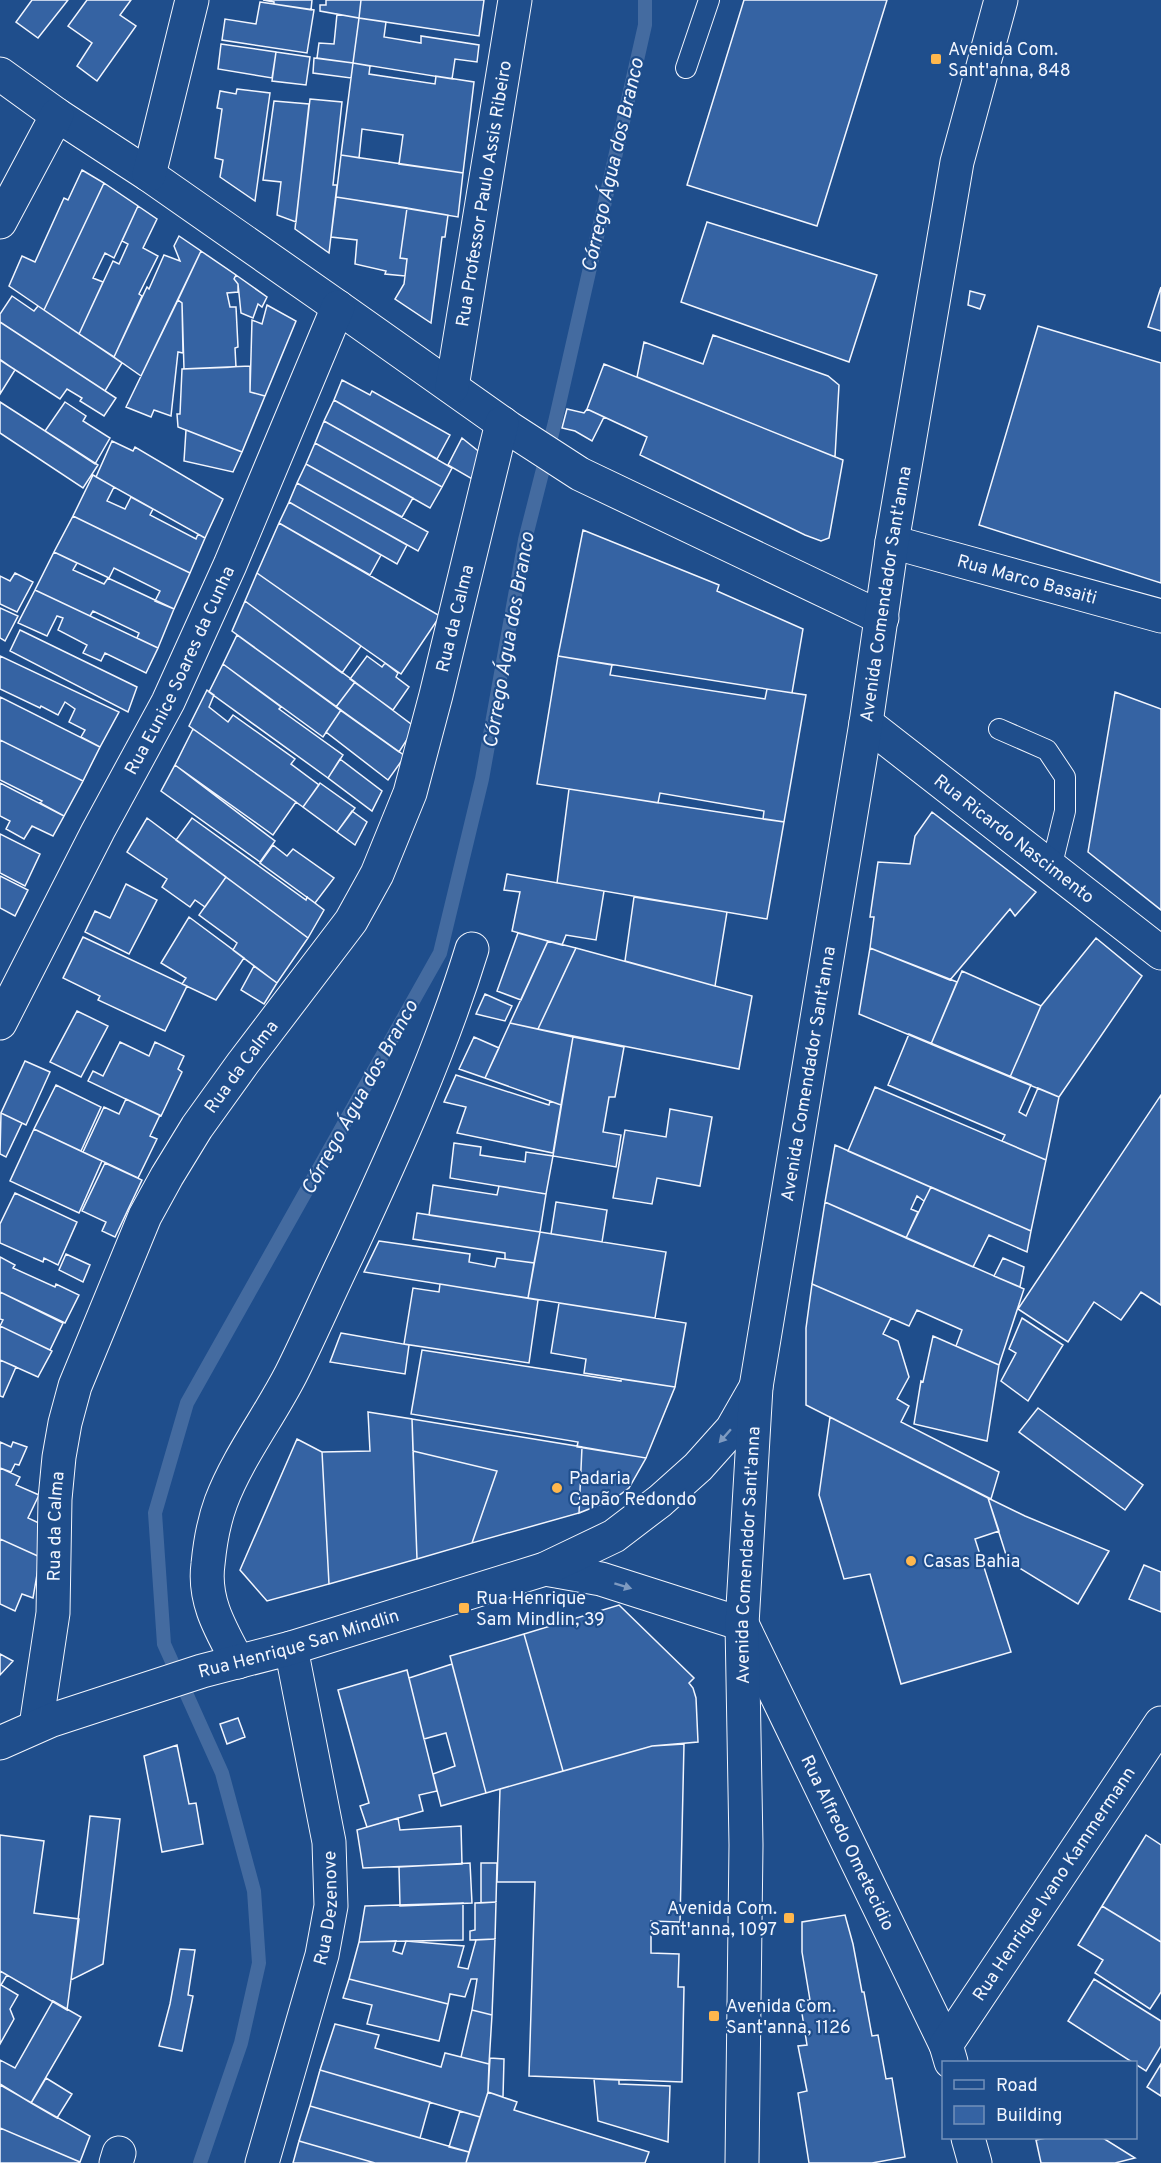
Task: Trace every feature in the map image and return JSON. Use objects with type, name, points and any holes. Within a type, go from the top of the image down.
[{"type":"street","points":[[149,175],[192,0]]},
{"type":"street","name":"Rua Professor Paulo Assis Ribeiro","points":[[452,387],[515,0]]},
{"type":"street","name":"Avenida Comendador Sant'anna","points":[[742,2163],[746,1845],[742,1624],[756,1387],[866,723],[892,542],[957,162],[1001,0]]},
{"type":"street","points":[[0,74],[57,115],[149,175],[506,426],[575,471],[882,618]]},
{"type":"street","points":[[0,222],[57,115]]},
{"type":"street","name":"Rua Eunice Soares da Cunha","points":[[0,1023],[98,831],[168,702],[231,565],[338,307]]},
{"type":"street","name":"Rua da Calma","points":[[44,1723],[54,1613],[55,1499],[65,1423],[75,1386],[145,1216],[167,1176],[197,1127],[243,1063],[351,921],[377,874],[410,793],[506,426]]},
{"type":"street","name":"Rua Marco Basaiti","points":[[892,542],[1161,616]]},
{"type":"street","name":"Rua Ricardo Nascimento","points":[[866,723],[1161,953]]},
{"type":"street","points":[[227,1664],[208,1595],[207,1566],[221,1502],[241,1461],[290,1376],[395,1152],[454,1009],[472,949]]},
{"type":"street","name":"Rua Henrique San Mindlin","points":[[0,1743],[44,1723],[227,1664],[291,1648],[545,1569],[614,1536],[660,1501],[698,1467],[732,1429],[756,1387]]},
{"type":"street","points":[[545,1569],[601,1579],[742,1624]]},
{"type":"street","name":"Rua Alfredo Ometecidio","points":[[742,1624],[948,2054]]},
{"type":"street","name":"Rua Dezenove","points":[[262,2163],[322,1955],[331,1906],[329,1842],[291,1648]]},
{"type":"street","name":"Rua Henrique Ivano Kammermann","points":[[948,2054],[1161,1723]]},
{"type":"street","points":[[968,2139],[975,2163]]},
{"type":"lane","points":[[686,68],[709,0]]},
{"type":"lane","points":[[999,729],[1047,750],[1065,777],[1065,811],[1051,868]]},
{"type":"building","points":[[32,0],[68,0],[38,38],[16,22]]},
{"type":"building","points":[[87,0],[131,0],[120,15],[136,26],[97,81],[77,66],[92,43],[68,26]]},
{"type":"building","points":[[263,0],[312,0],[311,10],[274,4],[274,2]]},
{"type":"building","points":[[326,0],[361,0],[359,18],[320,11],[320,5],[326,5]]},
{"type":"building","points":[[361,0],[484,0],[479,36],[359,18]]},
{"type":"building","points":[[744,0],[887,0],[817,226],[687,185]]},
{"type":"building","points":[[260,2],[314,10],[307,53],[222,40],[225,19],[256,24]]},
{"type":"building","points":[[337,14],[359,18],[353,63],[317,58],[319,43],[334,44]]},
{"type":"building","points":[[359,18],[386,22],[384,37],[421,43],[421,36],[479,45],[477,62],[455,59],[452,79],[353,63]]},
{"type":"building","points":[[221,44],[276,52],[272,78],[218,69]]},
{"type":"building","points":[[276,52],[310,57],[306,85],[272,81]]},
{"type":"building","points":[[314,58],[353,63],[351,78],[313,73]]},
{"type":"building","points":[[353,63],[370,66],[369,74],[435,84],[436,76],[474,82],[463,173],[399,164],[403,135],[362,129],[359,158],[341,155]]},
{"type":"building","points":[[237,89],[270,93],[255,201],[220,177],[223,160],[215,158],[222,109],[217,108],[220,91],[236,94]]},
{"type":"building","points":[[310,99],[342,102],[333,185],[337,185],[329,253],[295,229]]},
{"type":"building","points":[[274,101],[309,104],[296,222],[277,215],[281,182],[263,180]]},
{"type":"building","points":[[341,155],[463,173],[458,217],[336,197]]},
{"type":"building","points":[[82,170],[104,183],[44,310],[9,286],[22,256],[35,262],[64,198],[68,200]]},
{"type":"building","points":[[104,183],[138,206],[114,258],[105,253],[93,278],[103,282],[79,334],[44,310]]},
{"type":"building","points":[[336,197],[407,208],[400,258],[407,259],[405,276],[385,274],[386,271],[355,264],[357,240],[331,237]]},
{"type":"building","points":[[138,206],[157,219],[143,248],[158,256],[139,294],[142,296],[114,357],[79,334],[113,261],[119,264],[128,244],[122,241]]},
{"type":"building","points":[[407,208],[448,215],[445,237],[442,237],[431,323],[395,299],[404,284],[407,259],[400,258]]},
{"type":"building","points":[[707,222],[877,275],[849,362],[681,302]]},
{"type":"building","points":[[179,236],[201,251],[141,376],[114,357],[164,255],[180,261],[174,246]]},
{"type":"building","points":[[201,251],[236,275],[234,279],[238,284],[238,292],[227,293],[230,307],[236,307],[238,347],[235,348],[236,367],[184,369],[182,303],[178,300]]},
{"type":"building","points":[[236,275],[267,297],[262,307],[258,304],[253,318],[241,313],[238,284],[234,279]]},
{"type":"building","points":[[1161,287],[1161,331],[1148,327]]},
{"type":"building","points":[[970,291],[985,295],[980,309],[968,305]]},
{"type":"building","points":[[12,296],[34,311],[38,306],[122,363],[105,391],[0,322],[0,314]]},
{"type":"building","points":[[178,300],[182,303],[183,353],[178,352],[171,416],[154,410],[151,417],[126,407]]},
{"type":"building","points":[[267,305],[296,321],[265,396],[250,392],[252,320],[262,324]]},
{"type":"building","points":[[0,322],[116,398],[104,416],[80,401],[82,398],[67,389],[60,399],[0,360]]},
{"type":"building","points":[[1038,326],[1161,363],[1161,583],[979,525]]},
{"type":"building","points":[[713,335],[828,376],[839,385],[835,457],[637,377],[644,342],[703,364]]},
{"type":"building","points":[[0,361],[15,370],[0,394]]},
{"type":"building","points":[[604,364],[843,460],[829,538],[821,541],[805,535],[640,455],[647,437],[587,409]]},
{"type":"building","points":[[250,366],[250,392],[265,396],[242,452],[178,427],[177,414],[180,414],[182,369]]},
{"type":"building","points":[[342,380],[370,395],[372,391],[450,435],[437,459],[334,400]]},
{"type":"building","points":[[334,400],[452,468],[442,487],[324,421]]},
{"type":"building","points":[[0,402],[98,465],[83,488],[0,433]]},
{"type":"building","points":[[65,402],[86,416],[83,421],[110,438],[95,464],[45,431]]},
{"type":"building","points":[[567,409],[584,413],[587,409],[604,417],[592,441],[575,431],[562,428]]},
{"type":"building","points":[[324,421],[442,487],[430,508],[315,443]]},
{"type":"building","points":[[186,430],[242,452],[233,472],[184,461]]},
{"type":"building","points":[[462,438],[487,458],[479,483],[448,465]]},
{"type":"building","points":[[112,441],[133,451],[135,447],[223,499],[205,538],[96,477]]},
{"type":"building","points":[[315,443],[413,498],[402,517],[306,464]]},
{"type":"building","points":[[306,464],[428,532],[418,551],[297,483]]},
{"type":"building","points":[[93,475],[114,487],[107,501],[125,509],[131,497],[153,509],[150,515],[196,539],[198,534],[205,538],[190,573],[73,516]]},
{"type":"building","points":[[297,483],[407,545],[397,564],[289,502]]},
{"type":"building","points":[[289,502],[381,555],[370,575],[279,523]]},
{"type":"building","points":[[73,516],[190,573],[174,609],[155,601],[160,591],[114,568],[109,578],[54,552]]},
{"type":"building","points":[[279,523],[440,616],[401,674],[257,573]]},
{"type":"building","points":[[583,530],[719,585],[717,591],[803,629],[792,693],[558,656]]},
{"type":"building","points":[[54,552],[77,563],[73,570],[104,584],[108,578],[174,609],[158,648],[137,638],[139,633],[93,611],[90,616],[35,590]]},
{"type":"building","points":[[15,573],[33,582],[17,612],[0,604],[0,576],[10,581]]},
{"type":"building","points":[[257,573],[361,646],[342,673],[245,601]]},
{"type":"building","points":[[35,590],[158,648],[146,673],[105,653],[101,661],[83,653],[87,645],[58,630],[63,618],[57,616],[47,636],[18,623]]},
{"type":"building","points":[[245,601],[355,682],[336,707],[232,631]]},
{"type":"building","points":[[0,608],[18,616],[5,641],[0,638]]},
{"type":"building","points":[[20,630],[137,687],[128,712],[10,651]]},
{"type":"building","points":[[237,635],[341,710],[323,737],[223,664]]},
{"type":"building","points":[[0,656],[119,712],[100,747],[81,737],[85,730],[69,722],[75,709],[65,702],[58,715],[0,689]]},
{"type":"building","points":[[367,656],[382,667],[385,663],[398,673],[396,677],[409,687],[393,710],[350,679]]},
{"type":"building","points":[[558,656],[612,665],[610,675],[765,699],[767,689],[806,695],[784,822],[763,819],[764,811],[660,793],[658,803],[537,784]]},
{"type":"building","points":[[223,664],[281,707],[279,709],[343,755],[328,778],[209,692]]},
{"type":"building","points":[[355,682],[415,727],[399,752],[336,707]]},
{"type":"building","points":[[207,690],[214,695],[209,707],[228,722],[233,715],[295,759],[291,764],[319,785],[303,807],[189,726]]},
{"type":"building","points":[[1115,692],[1161,709],[1161,910],[1088,852]]},
{"type":"building","points":[[0,697],[100,747],[83,781],[0,740]]},
{"type":"building","points":[[341,710],[405,756],[388,780],[326,732]]},
{"type":"building","points":[[193,729],[296,802],[273,835],[175,765]]},
{"type":"building","points":[[0,740],[83,781],[64,816],[40,803],[42,801],[0,780]]},
{"type":"building","points":[[340,759],[382,791],[372,811],[328,778]]},
{"type":"building","points":[[175,765],[275,841],[260,862],[161,791]]},
{"type":"building","points":[[0,783],[64,816],[53,836],[32,826],[24,839],[6,829],[10,821],[0,816]]},
{"type":"building","points":[[320,783],[355,808],[337,832],[303,807]]},
{"type":"building","points":[[569,789],[784,822],[767,919],[557,883]]},
{"type":"building","points":[[352,811],[367,822],[355,845],[337,832]]},
{"type":"building","points":[[932,812],[1036,892],[1015,916],[1010,909],[950,980],[870,948],[874,917],[870,917],[878,862],[910,864],[915,836]]},
{"type":"building","points":[[147,818],[226,877],[205,907],[195,900],[190,907],[162,887],[167,879],[127,852]]},
{"type":"building","points":[[192,818],[306,900],[307,897],[324,910],[308,938],[176,840]]},
{"type":"building","points":[[0,834],[40,854],[25,886],[0,873]]},
{"type":"building","points":[[273,845],[287,856],[293,849],[334,878],[315,903],[260,863]]},
{"type":"building","points":[[507,874],[604,891],[596,940],[566,935],[562,945],[512,931],[520,892],[504,890]]},
{"type":"building","points":[[0,876],[28,890],[15,916],[0,908]]},
{"type":"building","points":[[226,877],[308,938],[277,983],[233,950],[237,943],[199,915]]},
{"type":"building","points":[[126,884],[157,900],[129,954],[85,932],[95,911],[110,918]]},
{"type":"building","points":[[634,897],[727,912],[715,986],[625,961]]},
{"type":"building","points":[[189,917],[244,958],[216,1000],[182,984],[186,978],[161,963]]},
{"type":"building","points":[[518,933],[548,941],[521,1000],[497,991]]},
{"type":"building","points":[[83,937],[187,986],[165,1031],[98,1000],[100,996],[63,978]]},
{"type":"building","points":[[1096,938],[1142,976],[1059,1097],[1010,1077],[1041,1006]]},
{"type":"building","points":[[548,941],[576,948],[538,1029],[510,1023]]},
{"type":"building","points":[[576,948],[752,996],[739,1069],[538,1029]]},
{"type":"building","points":[[870,948],[957,982],[931,1044],[859,1014]]},
{"type":"building","points":[[254,966],[277,983],[264,1004],[241,990]]},
{"type":"building","points":[[962,971],[1041,1006],[1010,1077],[931,1044]]},
{"type":"building","points":[[485,994],[512,1006],[505,1021],[476,1014]]},
{"type":"building","points":[[77,1011],[108,1026],[81,1077],[50,1062]]},
{"type":"building","points":[[510,1023],[573,1037],[561,1105],[485,1078]]},
{"type":"building","points":[[909,1034],[1031,1085],[1019,1112],[1026,1116],[1038,1088],[1059,1097],[1046,1160],[1002,1141],[1005,1135],[888,1085]]},
{"type":"building","points":[[474,1037],[499,1048],[485,1078],[459,1069]]},
{"type":"building","points":[[573,1037],[624,1047],[615,1097],[609,1097],[603,1132],[621,1135],[616,1167],[553,1156]]},
{"type":"building","points":[[120,1042],[149,1056],[155,1042],[184,1056],[178,1069],[182,1072],[161,1116],[88,1081],[93,1071],[103,1076]]},
{"type":"building","points":[[25,1061],[50,1072],[26,1125],[1,1113]]},
{"type":"building","points":[[456,1075],[549,1105],[550,1101],[561,1105],[553,1153],[457,1133],[466,1107],[444,1102]]},
{"type":"building","points":[[56,1085],[101,1107],[81,1151],[34,1129]]},
{"type":"building","points":[[875,1087],[1046,1160],[1031,1231],[848,1151]]},
{"type":"building","points":[[1161,1095],[1161,1305],[1141,1292],[1121,1320],[1094,1302],[1068,1342],[1018,1309]]},
{"type":"building","points":[[126,1099],[160,1115],[150,1136],[157,1139],[138,1178],[83,1152],[104,1107],[119,1114]]},
{"type":"building","points":[[670,1109],[712,1117],[700,1186],[657,1178],[652,1204],[613,1198],[625,1130],[666,1137]]},
{"type":"building","points":[[1,1113],[22,1123],[6,1157],[0,1154]]},
{"type":"building","points":[[34,1129],[102,1161],[79,1213],[10,1181]]},
{"type":"building","points":[[454,1143],[481,1147],[480,1155],[525,1162],[526,1152],[553,1156],[546,1194],[450,1178]]},
{"type":"building","points":[[835,1145],[931,1187],[924,1201],[917,1196],[911,1209],[918,1212],[906,1238],[825,1202]]},
{"type":"building","points":[[105,1163],[142,1180],[115,1237],[102,1231],[106,1222],[82,1211]]},
{"type":"building","points":[[433,1185],[497,1195],[499,1186],[546,1194],[540,1232],[429,1215]]},
{"type":"building","points":[[931,1187],[1031,1231],[1027,1252],[989,1235],[973,1267],[906,1238]]},
{"type":"building","points":[[15,1193],[77,1222],[58,1265],[44,1258],[43,1262],[0,1243],[0,1224]]},
{"type":"building","points":[[556,1202],[607,1210],[602,1242],[551,1234]]},
{"type":"building","points":[[825,1202],[1024,1289],[999,1365],[956,1346],[962,1330],[917,1310],[909,1326],[812,1284]]},
{"type":"building","points":[[417,1213],[540,1232],[534,1263],[505,1259],[505,1253],[413,1239]]},
{"type":"building","points":[[540,1232],[666,1252],[655,1318],[528,1298]]},
{"type":"building","points":[[379,1241],[470,1254],[469,1262],[495,1267],[497,1258],[534,1263],[528,1298],[364,1272]]},
{"type":"building","points":[[66,1254],[90,1265],[83,1282],[59,1270]]},
{"type":"building","points":[[0,1257],[15,1265],[13,1268],[79,1295],[65,1323],[0,1292]]},
{"type":"building","points":[[1003,1258],[1024,1267],[1020,1287],[994,1276]]},
{"type":"building","points":[[440,1284],[538,1300],[529,1363],[404,1344],[413,1288],[439,1292]]},
{"type":"building","points":[[812,1284],[891,1318],[883,1334],[898,1341],[909,1377],[897,1399],[909,1406],[901,1422],[999,1472],[991,1499],[806,1405],[806,1328]]},
{"type":"building","points":[[0,1292],[63,1323],[50,1350],[0,1326],[3,1320],[0,1319]]},
{"type":"building","points":[[559,1303],[686,1323],[675,1387],[584,1373],[586,1359],[551,1353]]},
{"type":"building","points":[[1022,1318],[1063,1345],[1028,1401],[1001,1381],[1016,1353],[1009,1349]]},
{"type":"building","points":[[0,1326],[52,1351],[38,1377],[0,1360]]},
{"type":"building","points":[[341,1333],[409,1345],[405,1374],[330,1362]]},
{"type":"building","points":[[933,1336],[999,1365],[987,1441],[914,1424],[921,1381],[923,1382]]},
{"type":"building","points":[[422,1350],[621,1381],[621,1379],[675,1387],[646,1458],[577,1447],[578,1442],[411,1414]]},
{"type":"building","points":[[0,1360],[16,1367],[3,1397],[0,1396]]},
{"type":"building","points":[[1038,1408],[1143,1485],[1125,1510],[1019,1432]]},
{"type":"building","points":[[368,1412],[412,1419],[417,1559],[329,1584],[322,1452],[370,1451]]},
{"type":"building","name":"Casas Bahia","points":[[830,1417],[988,1498],[999,1531],[975,1539],[1011,1652],[901,1684],[870,1574],[844,1579],[819,1495]]},
{"type":"building","points":[[412,1419],[582,1447],[579,1513],[472,1543],[497,1471],[413,1451]]},
{"type":"building","points":[[297,1439],[322,1452],[329,1584],[267,1601],[240,1570]]},
{"type":"building","points":[[0,1442],[11,1447],[13,1442],[27,1447],[19,1465],[15,1464],[11,1472],[0,1468]]},
{"type":"building","points":[[582,1447],[646,1458],[629,1488],[614,1499],[579,1513]]},
{"type":"building","points":[[413,1451],[497,1471],[472,1543],[417,1559]]},
{"type":"building","points":[[0,1468],[20,1477],[16,1485],[39,1495],[28,1518],[43,1525],[40,1557],[0,1539]]},
{"type":"building","points":[[988,1498],[1109,1551],[1078,1604],[1008,1561]]},
{"type":"building","points":[[0,1539],[40,1557],[33,1598],[22,1594],[15,1611],[0,1604]]},
{"type":"building","points":[[1144,1565],[1161,1572],[1161,1612],[1129,1599]]},
{"type":"building","points":[[619,1605],[694,1678],[689,1683],[696,1698],[698,1742],[652,1746],[563,1771],[524,1634]]},
{"type":"building","points":[[524,1634],[563,1771],[486,1793],[450,1656]]},
{"type":"building","points":[[0,1654],[13,1661],[0,1675]]},
{"type":"building","points":[[452,1664],[486,1793],[441,1806],[433,1774],[455,1766],[446,1733],[424,1739],[409,1678]]},
{"type":"building","points":[[407,1670],[437,1791],[419,1795],[423,1811],[367,1827],[360,1806],[369,1803],[338,1690]]},
{"type":"building","points":[[238,1718],[245,1737],[227,1744],[220,1724]]},
{"type":"building","points":[[684,1744],[680,1922],[651,1921],[651,1953],[679,1954],[678,1987],[684,1987],[682,2082],[529,2076],[535,1882],[497,1882],[500,1789],[652,1746]]},
{"type":"building","points":[[177,1745],[189,1804],[196,1803],[203,1844],[162,1852],[144,1756]]},
{"type":"building","points":[[90,1816],[120,1819],[103,1964],[71,1980]]},
{"type":"building","points":[[398,1818],[400,1830],[461,1826],[462,1864],[363,1868],[357,1830]]},
{"type":"building","points":[[0,1835],[44,1841],[34,1913],[79,1919],[67,2010],[0,1971]]},
{"type":"building","points":[[1146,1835],[1161,1845],[1161,1942],[1102,1906]]},
{"type":"building","points":[[470,1863],[472,1903],[400,1906],[399,1867]]},
{"type":"building","points":[[481,1863],[497,1863],[496,1902],[481,1903]]},
{"type":"building","points":[[496,1902],[495,1939],[470,1940],[470,1931],[475,1930],[475,1903]]},
{"type":"building","points":[[463,1903],[463,1940],[359,1942],[365,1906]]},
{"type":"building","points":[[1102,1906],[1161,1942],[1161,1992],[1150,2009],[1095,1973],[1103,1960],[1078,1945]]},
{"type":"building","points":[[845,1915],[872,2036],[878,2035],[886,2079],[892,2078],[905,2157],[872,2163],[809,2163],[798,2093],[807,2091],[798,2046],[807,2045],[800,2001],[810,2000],[802,1952],[802,1922]]},
{"type":"building","points":[[495,1939],[492,2015],[472,2010],[477,1979],[471,1979],[465,1997],[450,1994],[448,2004],[349,1979],[359,1942],[396,1941],[393,1951],[402,1954],[406,1941],[464,1946],[458,1967],[468,1969],[476,1940]]},
{"type":"building","points":[[180,1949],[195,1950],[188,1995],[193,1996],[182,2051],[159,2046],[170,2004]]},
{"type":"building","points":[[0,1971],[7,1975],[1,1985],[18,1995],[10,2009],[14,2019],[0,2044]]},
{"type":"building","points":[[349,1979],[448,2004],[439,2041],[367,2024],[372,2005],[343,1998]]},
{"type":"building","points":[[1094,1979],[1161,2021],[1161,2046],[1146,2071],[1137,2065],[1137,2061],[1130,2061],[1068,2021]]},
{"type":"building","points":[[53,2001],[81,2017],[31,2103],[0,2084],[0,2060],[15,2068]]},
{"type":"building","points":[[472,2010],[492,2015],[489,2064],[461,2057]]},
{"type":"building","points":[[335,2024],[379,2035],[375,2048],[441,2067],[445,2053],[489,2064],[488,2092],[480,2117],[320,2070]]},
{"type":"building","points":[[490,2058],[504,2059],[503,2097],[488,2092]]},
{"type":"building","points":[[1161,2064],[1161,2096],[1147,2087]]},
{"type":"building","points":[[320,2070],[430,2102],[420,2138],[310,2106]]},
{"type":"building","points":[[46,2078],[72,2094],[57,2118],[31,2103]]},
{"type":"building","points":[[594,2079],[619,2080],[619,2084],[670,2086],[668,2142],[598,2121]]},
{"type":"building","points":[[0,2085],[90,2136],[80,2162],[0,2128]]},
{"type":"building","points":[[488,2092],[517,2102],[514,2110],[649,2152],[645,2163],[466,2163]]},
{"type":"building","points":[[310,2106],[469,2152],[466,2163],[375,2163],[299,2141]]},
{"type":"building","points":[[460,2111],[480,2117],[469,2152],[449,2147]]},
{"type":"building","points":[[0,2128],[80,2162],[0,2163]]},
{"type":"building","points":[[1105,2139],[1135,2158],[1115,2163],[1041,2163],[1036,2140]]},
{"type":"building","points":[[299,2141],[375,2163],[293,2163]]},
{"type":"waterway","name":"Córrego Água dos Branco","points":[[200,2163],[241,2043],[259,1963],[254,1891],[222,1773],[164,1644],[155,1513],[187,1403],[440,953],[482,779],[525,540],[555,422],[645,25],[645,0]]},
{"type":"place","name":"Avenida Com. Sant'anna, 848","points":[[936,59]]},
{"type":"place","name":"Padaria Capão Redondo","points":[[557,1488]]},
{"type":"place","name":"Casas Bahia","points":[[911,1561]]},
{"type":"place","name":"Rua Henrique Sam Mindlin, 39","points":[[464,1608]]},
{"type":"place","name":"Avenida Com. Sant'anna, 1097","points":[[789,1918]]},
{"type":"place","name":"Avenida Com. Sant'anna, 1126","points":[[714,2016]]}]
